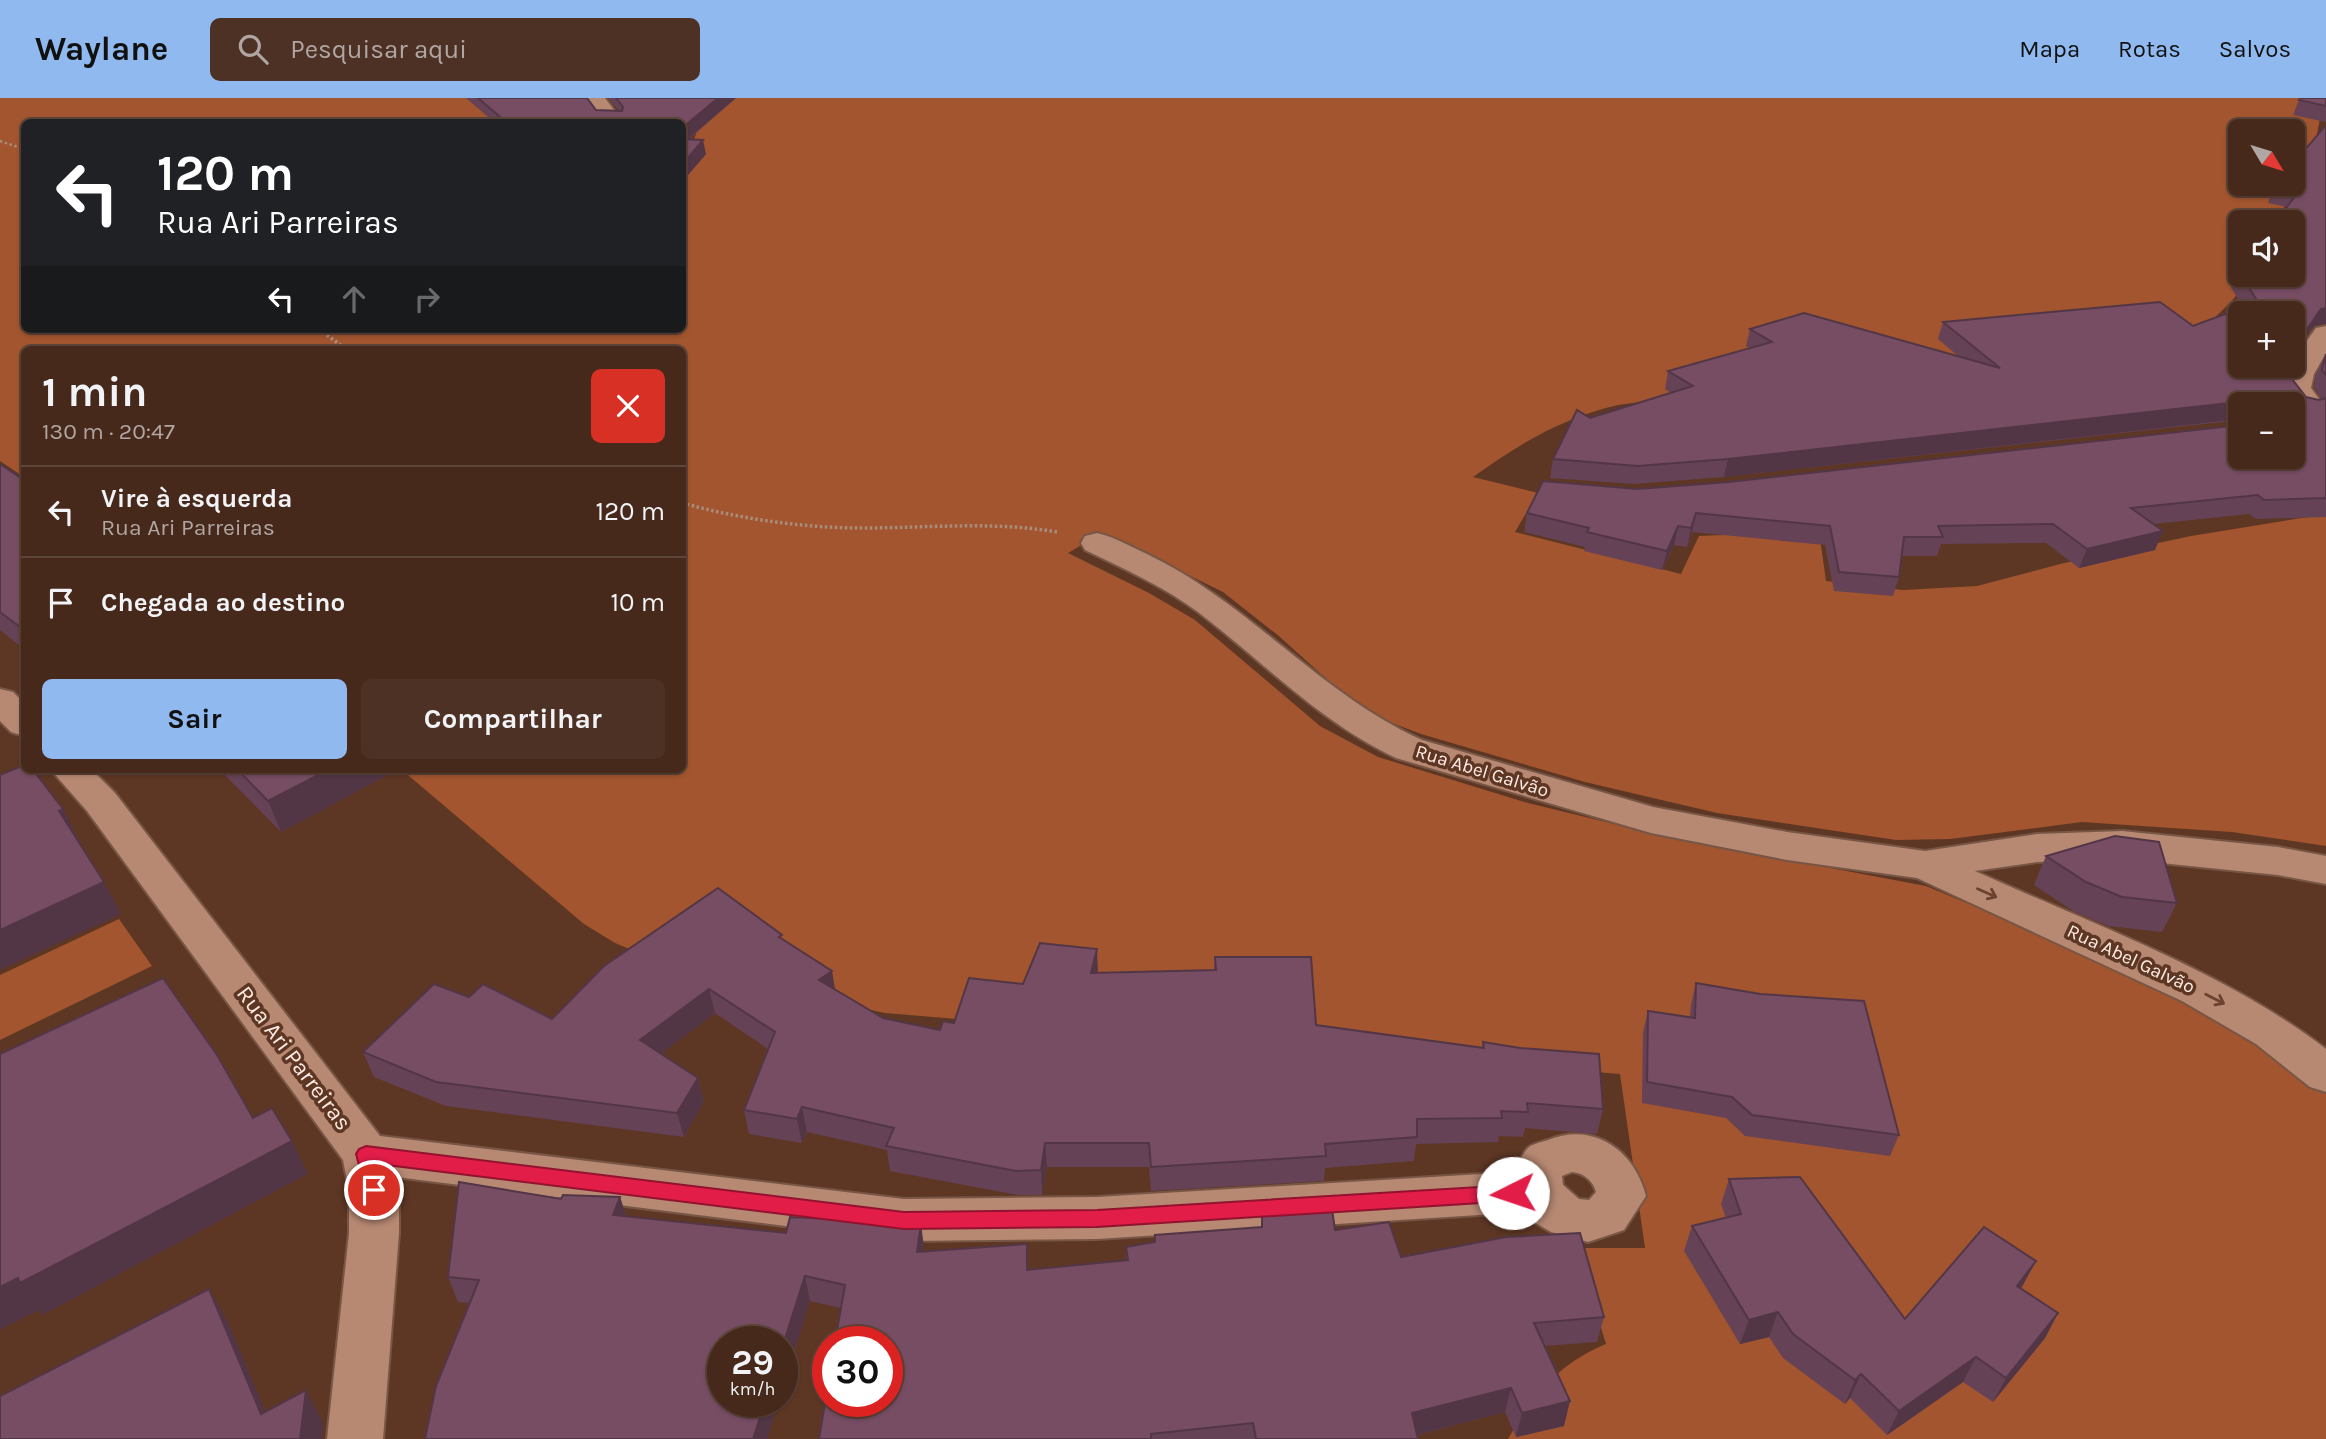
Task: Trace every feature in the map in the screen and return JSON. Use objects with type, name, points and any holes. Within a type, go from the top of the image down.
[{"type":"street","points":[[593,98],[611,119]]},
{"type":"street","points":[[2309,414],[2297,384],[2303,369],[2326,334]]},
{"type":"street","name":"Rua Abel Galvão","points":[[1097,543],[1161,574],[1210,605],[1318,697],[1355,723],[1409,749],[1651,820],[1787,846],[1925,865],[2153,968],[2226,1005],[2272,1032],[2326,1074]]},
{"type":"street","points":[[0,700],[21,721]]},
{"type":"street","name":"Rua Ari Parreiras","points":[[73,773],[101,802],[366,1154],[374,1190],[374,1233],[355,1439]]},
{"type":"street","name":"Rua Abel Galvão","points":[[1925,865],[2036,848],[2122,845],[2266,859],[2326,870]]},
{"type":"street","points":[[366,1154],[904,1220],[1097,1218],[1538,1191]]},
{"type":"path","points":[[0,141],[21,148]]},
{"type":"path","points":[[324,333],[342,346]]},
{"type":"path","points":[[686,504],[740,517],[802,525],[861,528],[984,524],[1055,532],[1097,543]]},
{"type":"shaded area","points":[[0,98],[503,98],[514,119],[21,119],[21,333],[686,333],[686,153],[693,142],[709,98],[2312,98],[2320,118],[2316,139],[2305,162],[2305,119],[2228,119],[2228,196],[2289,196],[2283,210],[2228,210],[2228,287],[2243,287],[2206,326],[1618,405],[1560,425],[1507,454],[1473,477],[1538,493],[1515,532],[1681,574],[1699,536],[1819,531],[1826,581],[1903,590],[1977,586],[2060,564],[2191,536],[2326,514],[2326,846],[2232,832],[2082,822],[1950,839],[1896,840],[1717,813],[1585,782],[1421,734],[1384,720],[1332,684],[1280,637],[1223,592],[1102,533],[1068,553],[1149,593],[1195,620],[1320,726],[1378,757],[1528,803],[1672,838],[1926,886],[2082,951],[2207,1008],[2301,1072],[2326,1093],[2326,1439],[1508,1439],[1527,1408],[1548,1382],[1574,1361],[1606,1344],[1577,1248],[1645,1248],[1620,1074],[885,1013],[677,969],[615,943],[584,924],[406,773],[686,773],[686,346],[21,346],[21,475],[0,461]]},
{"type":"shaded area","points":[[119,919],[152,966],[0,1040],[0,975]]},
{"type":"building","points":[[478,98],[587,98],[596,110],[622,111],[623,107],[616,98],[718,98],[686,125],[686,119],[502,119]]},
{"type":"building","points":[[2326,98],[2326,106],[2299,100]]},
{"type":"building","points":[[2326,125],[2326,308],[2321,309],[2305,332],[2305,301],[2257,301],[2249,287],[2305,287],[2305,210],[2285,210],[2295,196],[2305,196],[2305,150]]},
{"type":"building","points":[[686,139],[703,140],[686,160]]},
{"type":"building","points":[[2160,302],[2193,326],[2228,313],[2228,378],[2291,378],[2302,392],[2228,392],[2228,403],[1728,459],[1638,466],[1553,459],[1577,410],[1590,418],[1693,386],[1668,371],[1772,342],[1750,329],[1804,313],[2000,368],[1943,322]]},
{"type":"building","points":[[2326,354],[2326,375],[2322,370]]},
{"type":"building","points":[[2305,396],[2319,400],[2326,398],[2326,498],[2264,500],[2258,495],[2131,508],[2163,531],[2087,549],[2053,524],[1938,526],[1943,537],[1904,537],[1899,577],[1839,572],[1830,526],[1696,513],[1691,528],[1678,526],[1667,551],[1587,532],[1589,528],[1527,513],[1543,481],[1637,489],[1729,482],[2228,426],[2228,469],[2305,469]]},
{"type":"building","points":[[0,464],[21,478],[21,628],[0,612]]},
{"type":"building","points":[[21,766],[21,773],[35,773],[63,809],[59,811],[104,882],[0,930],[0,775]]},
{"type":"building","points":[[241,773],[322,773],[268,801]]},
{"type":"building","points":[[2115,836],[2159,842],[2177,903],[2122,897],[2086,882],[2046,856]]},
{"type":"building","points":[[718,888],[782,935],[779,937],[832,971],[819,980],[883,1018],[940,1030],[943,1021],[954,1023],[969,978],[1023,984],[1040,943],[1097,949],[1091,973],[1216,970],[1215,957],[1311,957],[1316,1025],[1484,1048],[1483,1042],[1520,1048],[1599,1054],[1603,1109],[1527,1103],[1528,1112],[1501,1111],[1502,1118],[1417,1119],[1417,1137],[1325,1144],[1326,1156],[1151,1167],[1149,1143],[1045,1143],[1041,1170],[1016,1171],[886,1146],[894,1128],[802,1107],[797,1119],[744,1110],[775,1032],[709,989],[640,1040],[698,1078],[677,1113],[436,1082],[363,1052],[434,984],[469,997],[483,984],[552,1019],[604,966]]},
{"type":"building","points":[[163,978],[217,1055],[253,1118],[272,1108],[292,1141],[20,1283],[18,1278],[0,1287],[0,1054]]},
{"type":"building","points":[[1696,983],[1760,994],[1864,1001],[1899,1135],[1752,1115],[1732,1097],[1647,1082],[1648,1011],[1695,1018]]},
{"type":"building","points":[[1800,1177],[1905,1319],[1984,1227],[2036,1261],[2017,1286],[2058,1313],[2006,1378],[1976,1357],[1899,1411],[1861,1374],[1855,1380],[1793,1334],[1778,1312],[1749,1320],[1692,1226],[1741,1214],[1729,1179]]},
{"type":"building","points":[[459,1182],[561,1199],[563,1195],[620,1197],[613,1215],[786,1233],[790,1217],[921,1223],[917,1252],[1027,1244],[1027,1270],[1128,1260],[1126,1247],[1155,1242],[1155,1235],[1262,1227],[1262,1206],[1331,1202],[1335,1230],[1389,1222],[1401,1257],[1506,1237],[1580,1233],[1604,1317],[1534,1323],[1570,1401],[1522,1413],[1511,1388],[1412,1413],[1418,1439],[1256,1439],[1253,1423],[1151,1434],[1151,1439],[819,1439],[823,1417],[903,1417],[903,1326],[838,1326],[845,1285],[805,1276],[789,1326],[707,1326],[707,1417],[760,1417],[753,1439],[425,1439],[436,1386],[479,1280],[448,1277]]},
{"type":"building","points":[[209,1289],[261,1414],[306,1390],[300,1439],[0,1439],[0,1396]]},
{"type":"route","points":[[374,1190],[366,1154],[904,1220],[1097,1218],[1513,1193]]}]
